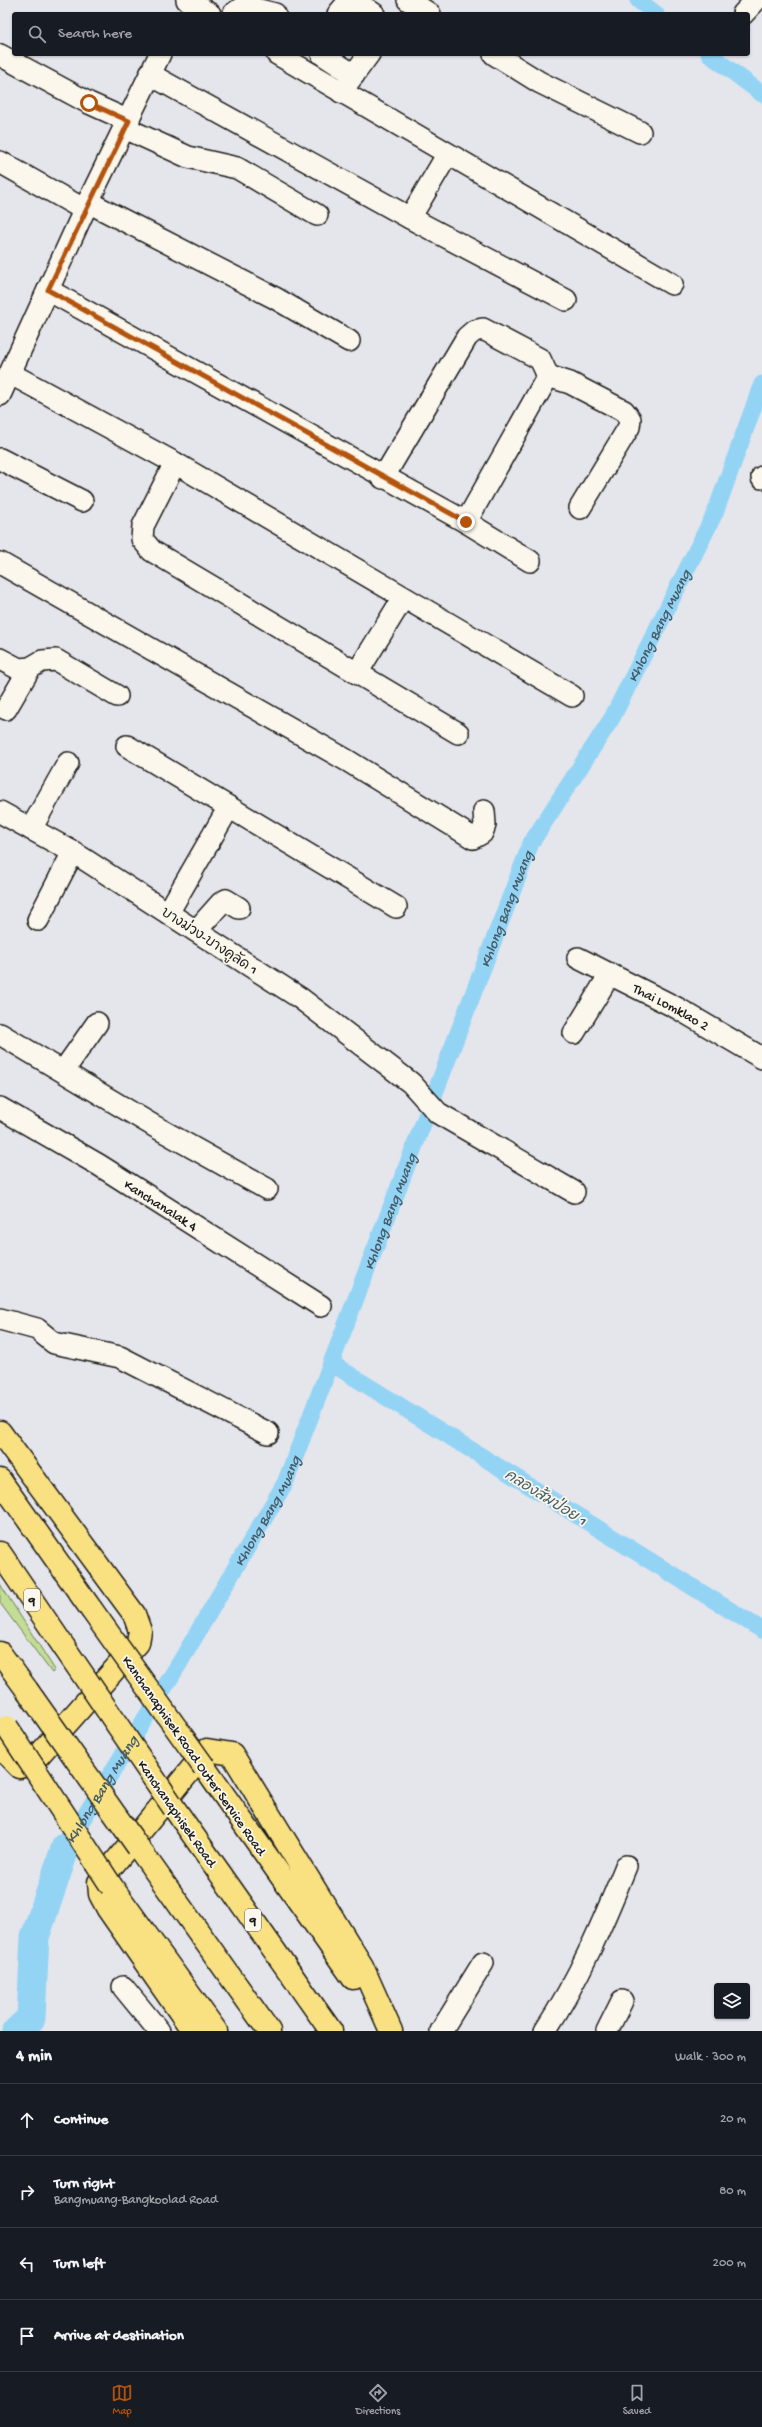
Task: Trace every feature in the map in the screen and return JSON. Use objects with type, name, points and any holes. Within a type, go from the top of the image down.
[{"type":"main road","points":[[0,1432],[134,1614],[140,1631],[138,1643],[31,1764],[19,1767],[0,1748]]},
{"type":"main road","name":"Kanchanaphisek Road Outer Service Road","points":[[0,1480],[391,2031]]},
{"type":"main road","name":"Kanchanaphisek Road","points":[[0,1553],[174,1808],[331,2031]]},
{"type":"main road","points":[[0,1653],[269,2031]]},
{"type":"main road","points":[[3,1722],[112,1887],[216,2031]]},
{"type":"main road","points":[[193,2031],[108,1909],[100,1894],[99,1882],[207,1750],[232,1754],[362,1966],[391,2031]]},
{"type":"street","points":[[179,12],[186,0],[207,12]]},
{"type":"street","points":[[408,0],[427,12]]},
{"type":"street","points":[[745,12],[756,0]]},
{"type":"street","points":[[340,12],[349,1],[354,1],[371,12]]},
{"type":"street","points":[[236,12],[244,6],[267,12]]},
{"type":"street","points":[[0,55],[188,157],[237,168],[317,215]]},
{"type":"street","points":[[0,395],[11,374],[87,206],[159,56]]},
{"type":"street","points":[[285,56],[305,61],[341,92],[447,155],[672,284]]},
{"type":"street","points":[[325,56],[354,75]]},
{"type":"street","points":[[341,92],[368,56]]},
{"type":"street","points":[[497,56],[539,82],[640,132]]},
{"type":"street","points":[[151,74],[410,218],[566,300]]},
{"type":"street","points":[[410,218],[447,155]]},
{"type":"street","points":[[0,162],[285,303],[349,341]]},
{"type":"street","points":[[48,290],[383,478],[466,522],[530,561]]},
{"type":"street","points":[[383,478],[467,337],[474,331],[483,329],[540,359],[548,376],[570,383],[624,411],[630,419],[629,427],[580,508]]},
{"type":"street","points":[[11,374],[175,463],[572,696]]},
{"type":"street","points":[[466,522],[548,376]]},
{"type":"street","points":[[0,459],[82,501]]},
{"type":"street","points":[[175,463],[143,526],[142,539],[152,551],[458,733]]},
{"type":"street","points":[[0,563],[348,761],[473,838],[482,833],[485,825],[484,811]]},
{"type":"street","points":[[356,673],[403,598]]},
{"type":"street","points":[[0,660],[19,669],[30,668],[42,661],[56,660],[117,696]]},
{"type":"street","points":[[6,709],[30,668]]},
{"type":"street","points":[[127,746],[396,907]]},
{"type":"street","points":[[31,829],[68,763]]},
{"type":"street","points":[[168,913],[229,807]]},
{"type":"street","name":"บางม่วง-บางคูลัด 1","points":[[0,812],[73,852],[300,998],[411,1083],[438,1113],[574,1192]]},
{"type":"street","points":[[38,920],[73,852]]},
{"type":"street","points":[[196,931],[221,903],[226,900],[239,908]]},
{"type":"street","name":"Thai Lomklao 2","points":[[578,958],[677,1008],[762,1058]]},
{"type":"street","points":[[574,1033],[610,974]]},
{"type":"street","points":[[64,1070],[97,1024]]},
{"type":"street","points":[[0,1034],[64,1070],[154,1126],[267,1189]]},
{"type":"street","name":"Kanchanalak 4","points":[[0,1108],[99,1165],[321,1306]]},
{"type":"street","points":[[0,1319],[37,1329],[54,1343],[120,1357],[268,1433]]},
{"type":"street","points":[[545,2031],[561,2007],[598,1934],[626,1866]]},
{"type":"street","points":[[441,2031],[483,1963]]},
{"type":"street","points":[[124,1987],[159,2031]]},
{"type":"street","points":[[607,2031],[622,2001]]},
{"type":"green space","points":[[0,1584],[55,1670],[52,1673],[0,1603]]},
{"type":"waterway","points":[[638,0],[653,12]]},
{"type":"waterway","points":[[712,56],[762,94]]},
{"type":"waterway","name":"Khlong Bang Muang","points":[[66,1846],[179,1664],[285,1483],[531,843],[612,718],[715,513],[762,384]]},
{"type":"waterway","name":"คลองส้มป่อย 1","points":[[331,1363],[762,1630]]},
{"type":"waterway","name":"Khlong Bang Muang","points":[[17,2031],[31,2018],[35,1937],[66,1846]]},
{"type":"route","points":[[89,103],[129,121],[88,202],[48,290],[383,478],[466,522]]}]
